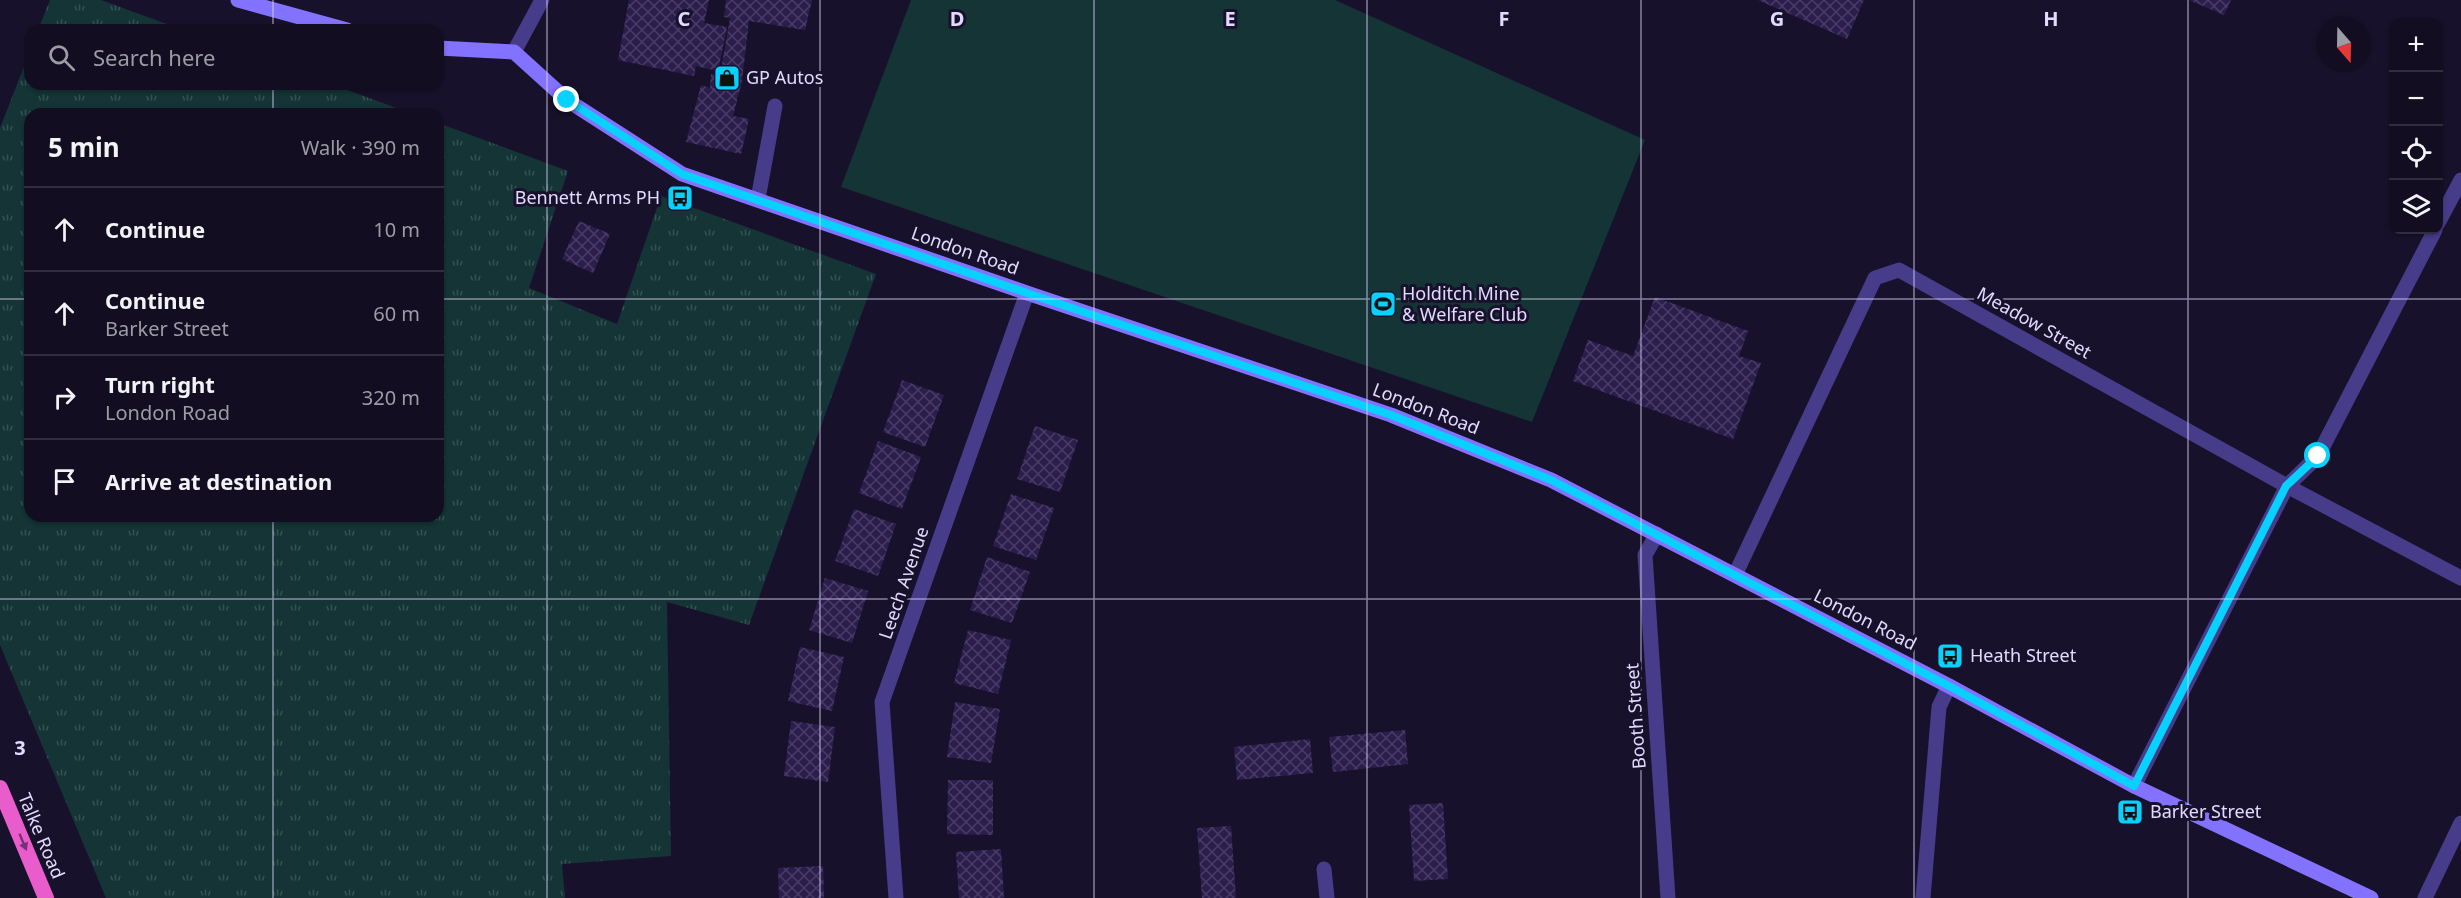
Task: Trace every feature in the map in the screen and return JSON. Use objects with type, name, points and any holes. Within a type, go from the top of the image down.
[{"type":"highway","name":"Talke Road","points":[[0,788],[46,898]]},
{"type":"main road","points":[[238,0],[325,24]]},
{"type":"main road","points":[[444,48],[514,52]]},
{"type":"main road","name":"London Road","points":[[514,52],[567,100],[682,174],[1391,415],[1551,480],[1949,686],[2134,786],[2371,898]]},
{"type":"street","points":[[514,52],[542,0]]},
{"type":"street","points":[[758,200],[775,106]]},
{"type":"street","points":[[2443,215],[2461,180]]},
{"type":"street","points":[[2134,786],[2286,486],[2318,456],[2433,234]]},
{"type":"street","name":"Meadow Street","points":[[1735,575],[1875,278],[1899,270],[2286,486],[2461,578]]},
{"type":"street","name":"Leech Avenue","points":[[896,898],[882,702],[1027,293]]},
{"type":"street","name":"Booth Street","points":[[1657,534],[1645,555],[1668,898]]},
{"type":"street","points":[[1923,898],[1939,707],[1949,686]]},
{"type":"street","points":[[2425,898],[2461,824]]},
{"type":"street","points":[[1324,869],[1327,898]]},
{"type":"green space","points":[[50,0],[101,0],[167,24],[40,24]]},
{"type":"green space","name":"Holditch Mine & Welfare Club","points":[[911,0],[1335,0],[1645,140],[1532,422],[841,187]]},
{"type":"green space","points":[[24,66],[24,90],[347,90],[397,108],[24,108],[24,522],[444,522],[444,125],[568,171],[529,288],[617,324],[661,196],[876,274],[749,625],[667,602],[671,856],[562,864],[565,898],[106,898],[0,645],[0,128]]},
{"type":"building","points":[[629,0],[709,0],[704,23],[727,27],[718,71],[696,66],[694,76],[618,60]]},
{"type":"building","name":"GP Autos","points":[[726,0],[812,0],[805,30],[749,21],[742,81],[733,116],[749,119],[741,154],[686,142],[701,85],[710,88],[711,74],[720,75],[730,18],[724,17]]},
{"type":"building","points":[[1758,0],[1864,0],[1847,39]]},
{"type":"building","points":[[2189,0],[2231,0],[2224,15]]},
{"type":"building","points":[[579,221],[610,234],[593,273],[562,259]]},
{"type":"building","points":[[1655,297],[1748,331],[1739,356],[1761,363],[1733,439],[1573,381],[1588,340],[1633,356]]},
{"type":"building","points":[[902,380],[944,395],[925,447],[883,432]]},
{"type":"building","points":[[1035,426],[1078,440],[1060,492],[1017,479]]},
{"type":"building","points":[[878,441],[921,457],[902,509],[859,493]]},
{"type":"building","points":[[1011,494],[1054,508],[1036,560],[993,546]]},
{"type":"building","points":[[854,509],[896,524],[878,576],[835,561]]},
{"type":"building","points":[[987,557],[1030,572],[1012,623],[970,610]]},
{"type":"building","points":[[825,578],[868,591],[852,643],[809,630]]},
{"type":"building","points":[[968,630],[1011,640],[998,694],[954,683]]},
{"type":"building","points":[[800,647],[844,657],[832,711],[788,701]]},
{"type":"building","points":[[955,702],[1000,709],[991,763],[947,757]]},
{"type":"building","points":[[791,721],[835,727],[828,782],[784,776]]},
{"type":"building","points":[[1405,730],[1408,764],[1333,772],[1329,737]]},
{"type":"building","points":[[1310,739],[1313,773],[1237,780],[1234,747]]},
{"type":"building","points":[[948,780],[993,780],[993,835],[947,834]]},
{"type":"building","points":[[1443,803],[1448,879],[1414,881],[1409,805]]},
{"type":"building","points":[[1231,826],[1236,898],[1202,898],[1197,828]]},
{"type":"building","points":[[1001,849],[1004,898],[959,898],[956,852]]},
{"type":"building","points":[[823,866],[824,898],[779,898],[778,868]]},
{"type":"place","name":"GP Autos","points":[[727,78]]},
{"type":"place","name":"Bennett Arms PH","points":[[680,198]]},
{"type":"place","name":"Holditch Mine & Welfare Club","points":[[1383,304]]},
{"type":"place","name":"Heath Street","points":[[1950,656]]},
{"type":"place","name":"Barker Street","points":[[2130,812]]},
{"type":"route","points":[[567,100],[682,174],[1391,415],[1551,480],[1949,686],[2134,786],[2286,486],[2318,456]]}]
